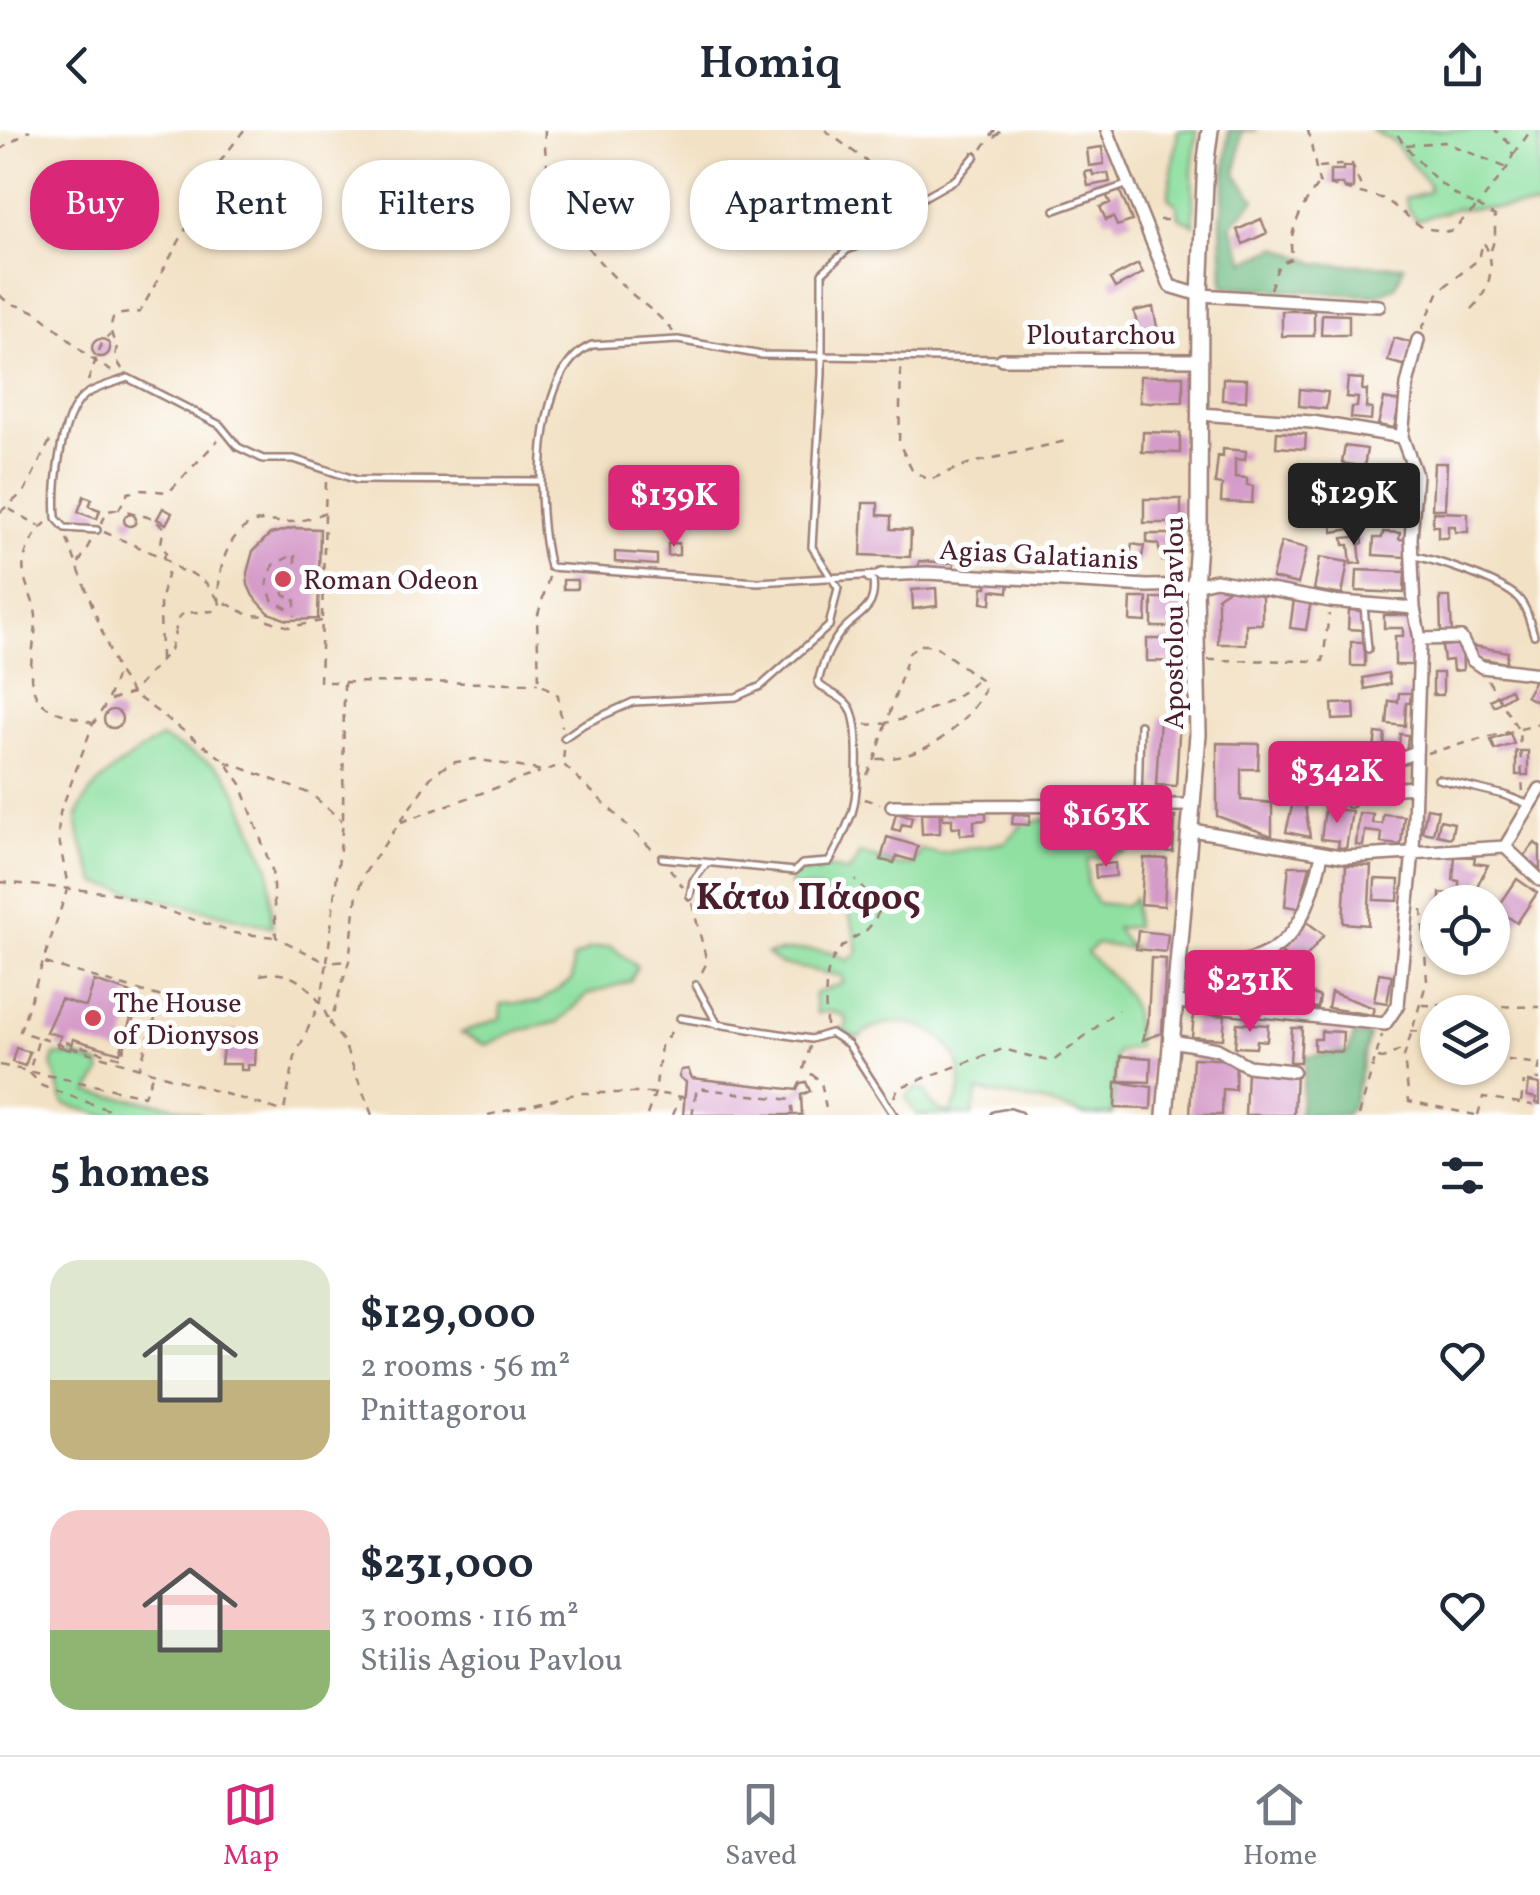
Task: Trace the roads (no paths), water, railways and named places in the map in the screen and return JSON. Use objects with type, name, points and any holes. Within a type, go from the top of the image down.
[{"type":"main road","name":"Apostolou Pavlou","points":[[1165,1115],[1198,736],[1195,585],[1200,295],[1210,130]]},
{"type":"street","points":[[1107,130],[1170,286],[1200,295],[1380,306]]},
{"type":"street","points":[[1176,1002],[1385,1024],[1398,1005],[1413,851],[1420,639],[1414,608],[1412,555],[1416,475],[1402,437],[1418,340]]},
{"type":"street","name":"Ploutarchou","points":[[1002,359],[1200,360]]},
{"type":"street","points":[[1200,414],[1312,422],[1402,437]]},
{"type":"street","name":"Agias Galatianis","points":[[874,576],[926,573],[1147,586],[1195,585],[1216,580],[1330,601],[1414,608]]},
{"type":"street","points":[[1420,639],[1461,638],[1479,666],[1540,674]]},
{"type":"street","points":[[1415,787],[1352,796],[1358,782],[1376,767],[1416,754]]},
{"type":"street","points":[[1505,847],[1535,798]]},
{"type":"street","points":[[892,806],[1194,806]]},
{"type":"street","points":[[1192,830],[1346,857],[1505,847],[1540,880]]},
{"type":"street","points":[[1179,970],[1263,957],[1278,948],[1306,908],[1322,854]]},
{"type":"street","points":[[1172,1041],[1217,1049],[1248,1066],[1293,1070]]},
{"type":"lane","points":[[564,738],[584,724],[633,702],[736,698],[761,686],[829,626],[838,588],[812,547],[822,272],[847,250],[887,234],[908,206],[956,179],[974,156]]},
{"type":"lane","points":[[1055,210],[1126,185]]},
{"type":"lane","points":[[662,858],[795,870],[802,864],[829,862],[856,796],[856,719],[840,697],[818,683],[840,634],[875,596],[874,576],[758,582],[550,568],[544,550],[539,481],[555,387],[568,361],[578,350],[614,342],[678,340],[762,355],[1002,359]]},
{"type":"lane","points":[[97,530],[65,528],[56,518],[64,434],[83,397],[128,378],[220,425],[238,447],[263,459],[294,459],[356,480],[539,481]]},
{"type":"lane","points":[[1412,555],[1438,561],[1509,591],[1524,606],[1534,635]]},
{"type":"lane","points":[[1363,603],[1368,649]]},
{"type":"lane","points":[[1138,806],[1140,725]]},
{"type":"lane","points":[[1438,779],[1504,795],[1535,798]]},
{"type":"lane","points":[[690,896],[693,881],[707,863]]},
{"type":"lane","points":[[1183,936],[1193,950]]},
{"type":"lane","points":[[696,985],[718,1025]]},
{"type":"lane","points":[[680,1018],[811,1039],[827,1033],[848,1044],[894,1115]]},
{"type":"lane","points":[[994,1115],[1019,1115]]},
{"type":"place","name":"Roman Odeon","points":[[283,579]]},
{"type":"place","name":"The House of Dionysos","points":[[93,1018]]},
{"type":"district","name":"Κάτω Πάφος","points":[[808,896]]}]
